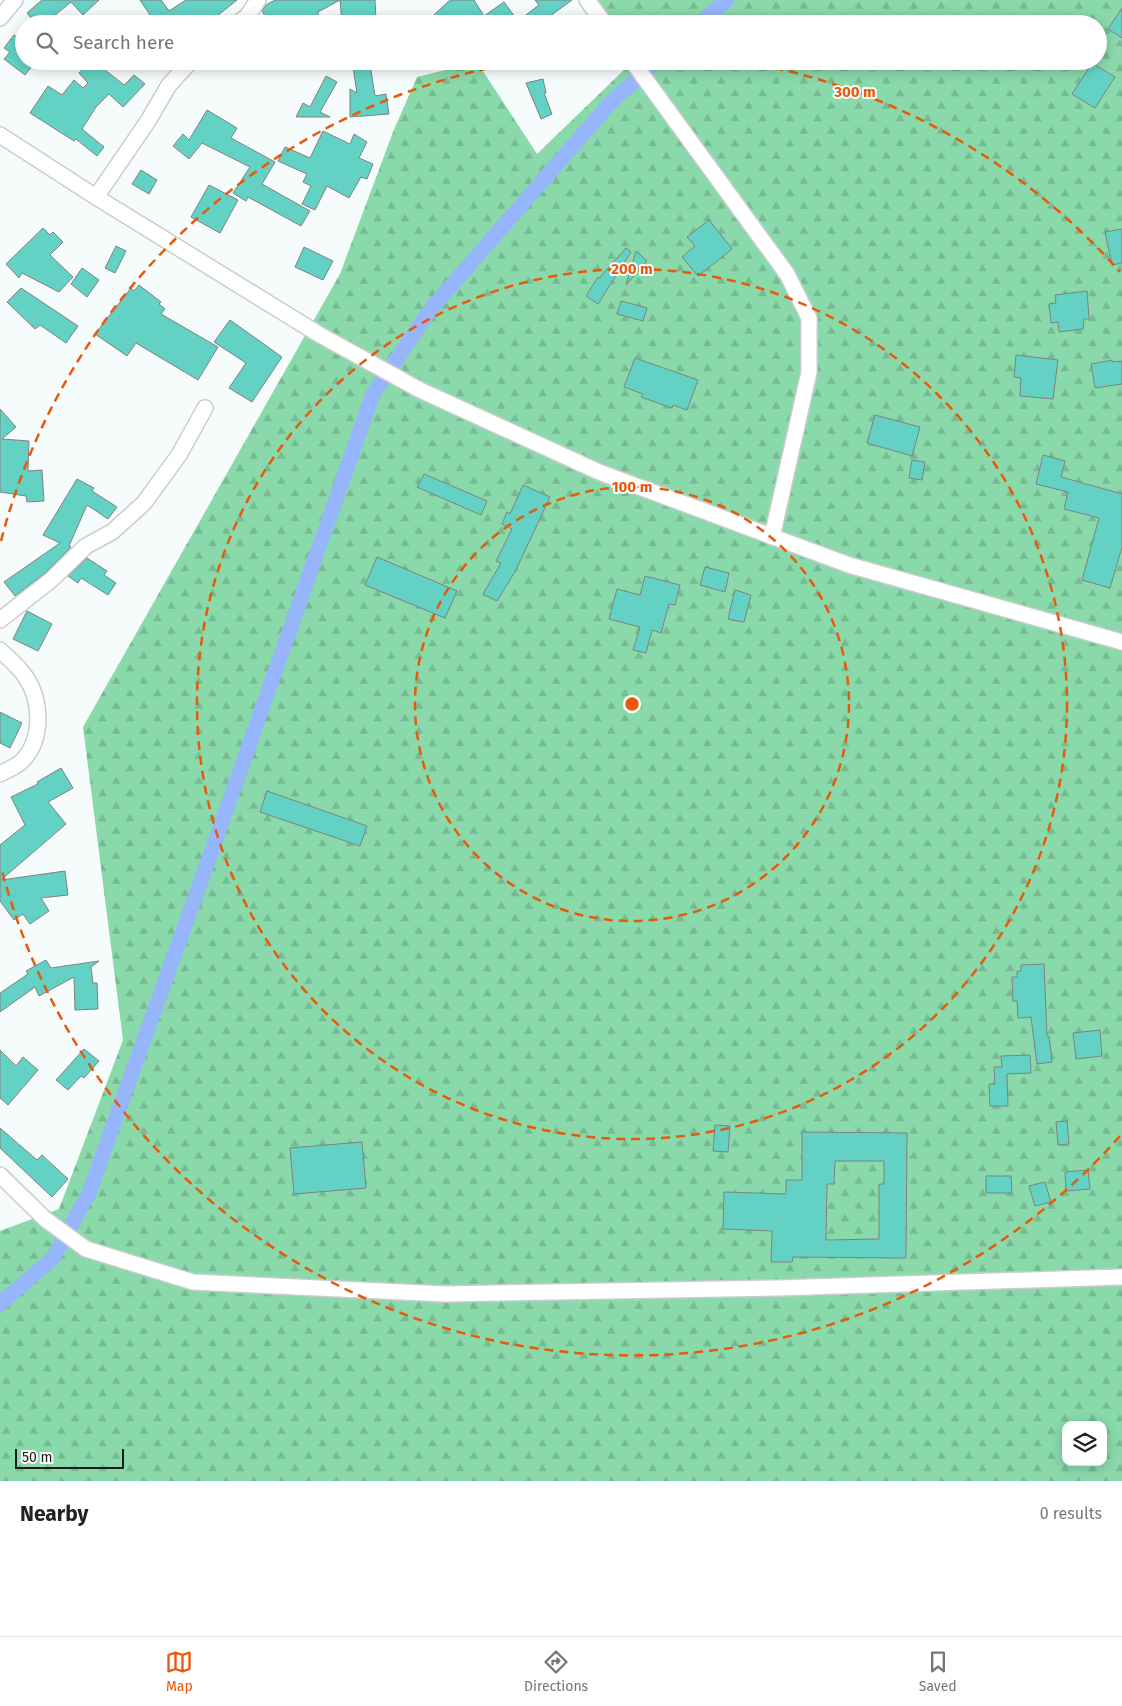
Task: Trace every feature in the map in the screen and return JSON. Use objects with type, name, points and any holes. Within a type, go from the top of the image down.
[{"type":"street","points":[[0,18],[15,0]]},
{"type":"street","points":[[246,15],[258,0]]},
{"type":"street","points":[[587,0],[598,15]]},
{"type":"street","points":[[96,197],[148,121],[169,85],[183,70]]},
{"type":"street","points":[[638,70],[786,274],[809,318],[809,372],[772,536]]},
{"type":"street","points":[[0,135],[96,197],[320,335],[420,390],[599,472],[849,565],[1122,642]]},
{"type":"street","points":[[0,620],[51,580],[86,546],[112,532],[144,503],[179,455],[205,408]]},
{"type":"street","points":[[0,650],[25,676],[35,697],[38,722],[36,738],[23,760],[0,774]]},
{"type":"street","points":[[0,1175],[45,1219],[86,1249],[193,1282],[445,1294],[768,1288],[1122,1277]]},
{"type":"green space","points":[[599,0],[1122,0],[1122,1481],[0,1481],[0,1231],[59,1209],[123,1040],[83,727],[340,274],[393,132],[417,77],[445,70],[482,70],[537,154],[624,70],[1107,70],[1107,15],[589,15],[585,10]]},
{"type":"building","points":[[42,0],[99,0],[83,15],[71,2],[55,15],[29,15],[27,13]]},
{"type":"building","points":[[140,0],[161,0],[169,11],[186,0],[237,0],[218,15],[150,15]]},
{"type":"building","points":[[275,0],[340,0],[318,12],[318,15],[264,15],[262,11],[266,5]]},
{"type":"building","points":[[340,0],[375,0],[376,15],[341,15]]},
{"type":"building","points":[[450,0],[474,0],[483,15],[434,15]]},
{"type":"building","points":[[535,0],[572,0],[551,15],[526,15],[539,5]]},
{"type":"building","points":[[504,2],[514,15],[485,15]]},
{"type":"building","points":[[1122,8],[1122,38],[1108,29]]},
{"type":"building","points":[[15,36],[15,67],[4,59],[10,52],[4,48]]},
{"type":"building","points":[[18,70],[29,70],[25,75]]},
{"type":"building","points":[[82,70],[105,70],[124,85],[134,75],[145,84],[123,107],[109,94],[96,107],[82,129],[104,147],[97,156],[76,139],[74,141],[30,113],[48,86],[62,95],[74,80],[83,88],[88,83],[79,73]]},
{"type":"building","points":[[353,70],[371,70],[375,96],[386,94],[389,114],[350,117],[350,89],[357,93]]},
{"type":"building","points":[[1087,70],[1104,70],[1115,77],[1095,108],[1072,94]]},
{"type":"building","points":[[326,76],[337,82],[320,112],[330,117],[296,117],[303,103],[310,107]]},
{"type":"building","points":[[543,79],[546,93],[544,93],[552,114],[541,119],[526,83]]},
{"type":"building","points":[[207,110],[237,128],[231,138],[275,162],[262,184],[310,211],[301,226],[248,197],[246,201],[233,193],[250,167],[202,143],[189,159],[173,146],[183,134],[189,140]]},
{"type":"building","points":[[323,131],[350,144],[354,134],[367,142],[359,158],[373,164],[367,179],[361,177],[349,198],[327,186],[315,210],[302,204],[311,186],[303,182],[307,174],[278,161],[285,147],[310,158]]},
{"type":"building","points":[[141,170],[157,180],[149,194],[132,184]]},
{"type":"building","points":[[209,185],[238,200],[220,233],[191,217]]},
{"type":"building","points":[[709,220],[732,249],[698,276],[682,257],[695,246],[687,237]]},
{"type":"building","points":[[43,228],[50,235],[53,232],[63,242],[50,255],[73,277],[59,292],[22,273],[19,278],[6,264]]},
{"type":"building","points":[[1122,229],[1122,263],[1112,265],[1105,232]]},
{"type":"building","points":[[116,246],[126,251],[115,273],[105,268]]},
{"type":"building","points":[[304,247],[333,261],[323,280],[295,267]]},
{"type":"building","points":[[626,248],[631,252],[598,304],[586,296],[598,277]]},
{"type":"building","points":[[636,251],[647,261],[626,285]]},
{"type":"building","points":[[82,268],[99,280],[87,297],[71,284]]},
{"type":"building","points":[[139,285],[161,302],[159,304],[165,309],[161,314],[218,347],[198,380],[136,343],[127,356],[95,334],[131,288],[134,291]]},
{"type":"building","points":[[21,288],[78,326],[66,343],[40,325],[35,329],[7,302]]},
{"type":"building","points":[[1087,291],[1089,319],[1084,319],[1083,329],[1059,332],[1058,322],[1051,323],[1049,304],[1056,303],[1055,295]]},
{"type":"building","points":[[621,301],[647,308],[643,321],[617,314]]},
{"type":"building","points":[[230,320],[282,357],[252,402],[229,388],[246,363],[214,342]]},
{"type":"building","points":[[1016,355],[1058,360],[1053,399],[1020,396],[1021,378],[1014,377]]},
{"type":"building","points":[[635,358],[698,380],[687,410],[673,405],[672,408],[641,397],[643,394],[624,387]]},
{"type":"building","points":[[1112,360],[1112,362],[1122,361],[1122,384],[1095,388],[1091,364]]},
{"type":"building","points":[[0,409],[16,427],[2,439],[29,441],[28,471],[42,470],[44,501],[27,502],[26,496],[0,492]]},
{"type":"building","points":[[875,415],[920,427],[912,456],[867,443]]},
{"type":"building","points":[[1043,455],[1065,461],[1061,477],[1122,494],[1122,547],[1110,588],[1082,580],[1099,518],[1064,509],[1068,492],[1036,484]]},
{"type":"building","points":[[912,460],[925,462],[922,480],[909,478]]},
{"type":"building","points":[[424,474],[487,501],[481,515],[417,487]]},
{"type":"building","points":[[77,479],[94,488],[92,491],[117,507],[108,519],[87,505],[69,546],[71,547],[45,573],[15,596],[4,582],[60,543],[43,535]]},
{"type":"building","points":[[523,485],[550,497],[516,570],[497,601],[483,594],[501,563],[496,561],[512,529],[502,524],[507,512],[510,514]]},
{"type":"building","points":[[377,557],[457,591],[445,618],[365,585]]},
{"type":"building","points":[[87,558],[107,571],[104,575],[116,583],[108,595],[81,578],[78,583],[68,576]]},
{"type":"building","points":[[705,567],[729,573],[725,592],[700,585]]},
{"type":"building","points":[[645,576],[680,585],[675,605],[669,604],[661,633],[652,630],[646,653],[633,650],[640,627],[609,619],[617,589],[640,595]]},
{"type":"building","points":[[735,590],[751,595],[744,622],[728,619]]},
{"type":"building","points":[[27,611],[52,624],[38,651],[13,639]]},
{"type":"building","points":[[0,712],[22,723],[10,748],[0,743]]},
{"type":"building","points":[[61,768],[73,788],[48,802],[66,824],[1,880],[65,871],[68,895],[41,898],[49,911],[30,924],[23,914],[14,920],[0,901],[0,845],[25,825],[11,797],[38,784],[37,782]]},
{"type":"building","points":[[267,791],[367,826],[360,846],[260,812]]},
{"type":"building","points":[[46,960],[51,968],[99,961],[91,967],[93,983],[97,983],[98,1009],[75,1010],[74,977],[39,996],[35,987],[0,1012],[0,993],[28,974],[26,971]]},
{"type":"building","points":[[1044,964],[1047,1036],[1049,1036],[1052,1062],[1037,1064],[1031,1017],[1018,1018],[1017,1001],[1013,1001],[1012,977],[1017,977],[1017,971],[1021,971],[1021,965]]},
{"type":"building","points":[[1100,1030],[1102,1056],[1076,1059],[1073,1033]]},
{"type":"building","points":[[84,1049],[99,1061],[84,1078],[81,1076],[68,1090],[56,1080]]},
{"type":"building","points":[[0,1050],[16,1066],[23,1057],[38,1070],[8,1105],[0,1098]]},
{"type":"building","points":[[1030,1055],[1031,1073],[1007,1074],[1008,1106],[990,1106],[989,1084],[995,1084],[994,1067],[1002,1067],[1001,1056]]},
{"type":"building","points":[[1067,1121],[1069,1144],[1058,1145],[1056,1122]]},
{"type":"building","points":[[715,1125],[730,1126],[728,1152],[713,1151]]},
{"type":"building","points":[[0,1128],[37,1160],[42,1155],[68,1179],[52,1197],[0,1148]]},
{"type":"building","points":[[802,1132],[907,1133],[906,1258],[793,1257],[792,1262],[771,1262],[772,1231],[723,1229],[724,1192],[786,1194],[786,1180],[802,1180]],"holes":[[[835,1161],[884,1161],[884,1184],[879,1184],[879,1239],[826,1240],[827,1184],[834,1184]]]},
{"type":"building","points":[[362,1142],[366,1188],[294,1194],[290,1148]]},
{"type":"building","points":[[1088,1170],[1090,1189],[1066,1191],[1065,1172]]},
{"type":"building","points":[[986,1176],[1011,1176],[1012,1193],[986,1193]]},
{"type":"building","points":[[1045,1182],[1051,1202],[1035,1206],[1029,1186]]},
{"type":"waterway","points":[[710,15],[727,0]]},
{"type":"waterway","points":[[0,1304],[53,1258],[89,1193],[373,394],[430,310],[612,101],[647,70]]}]
